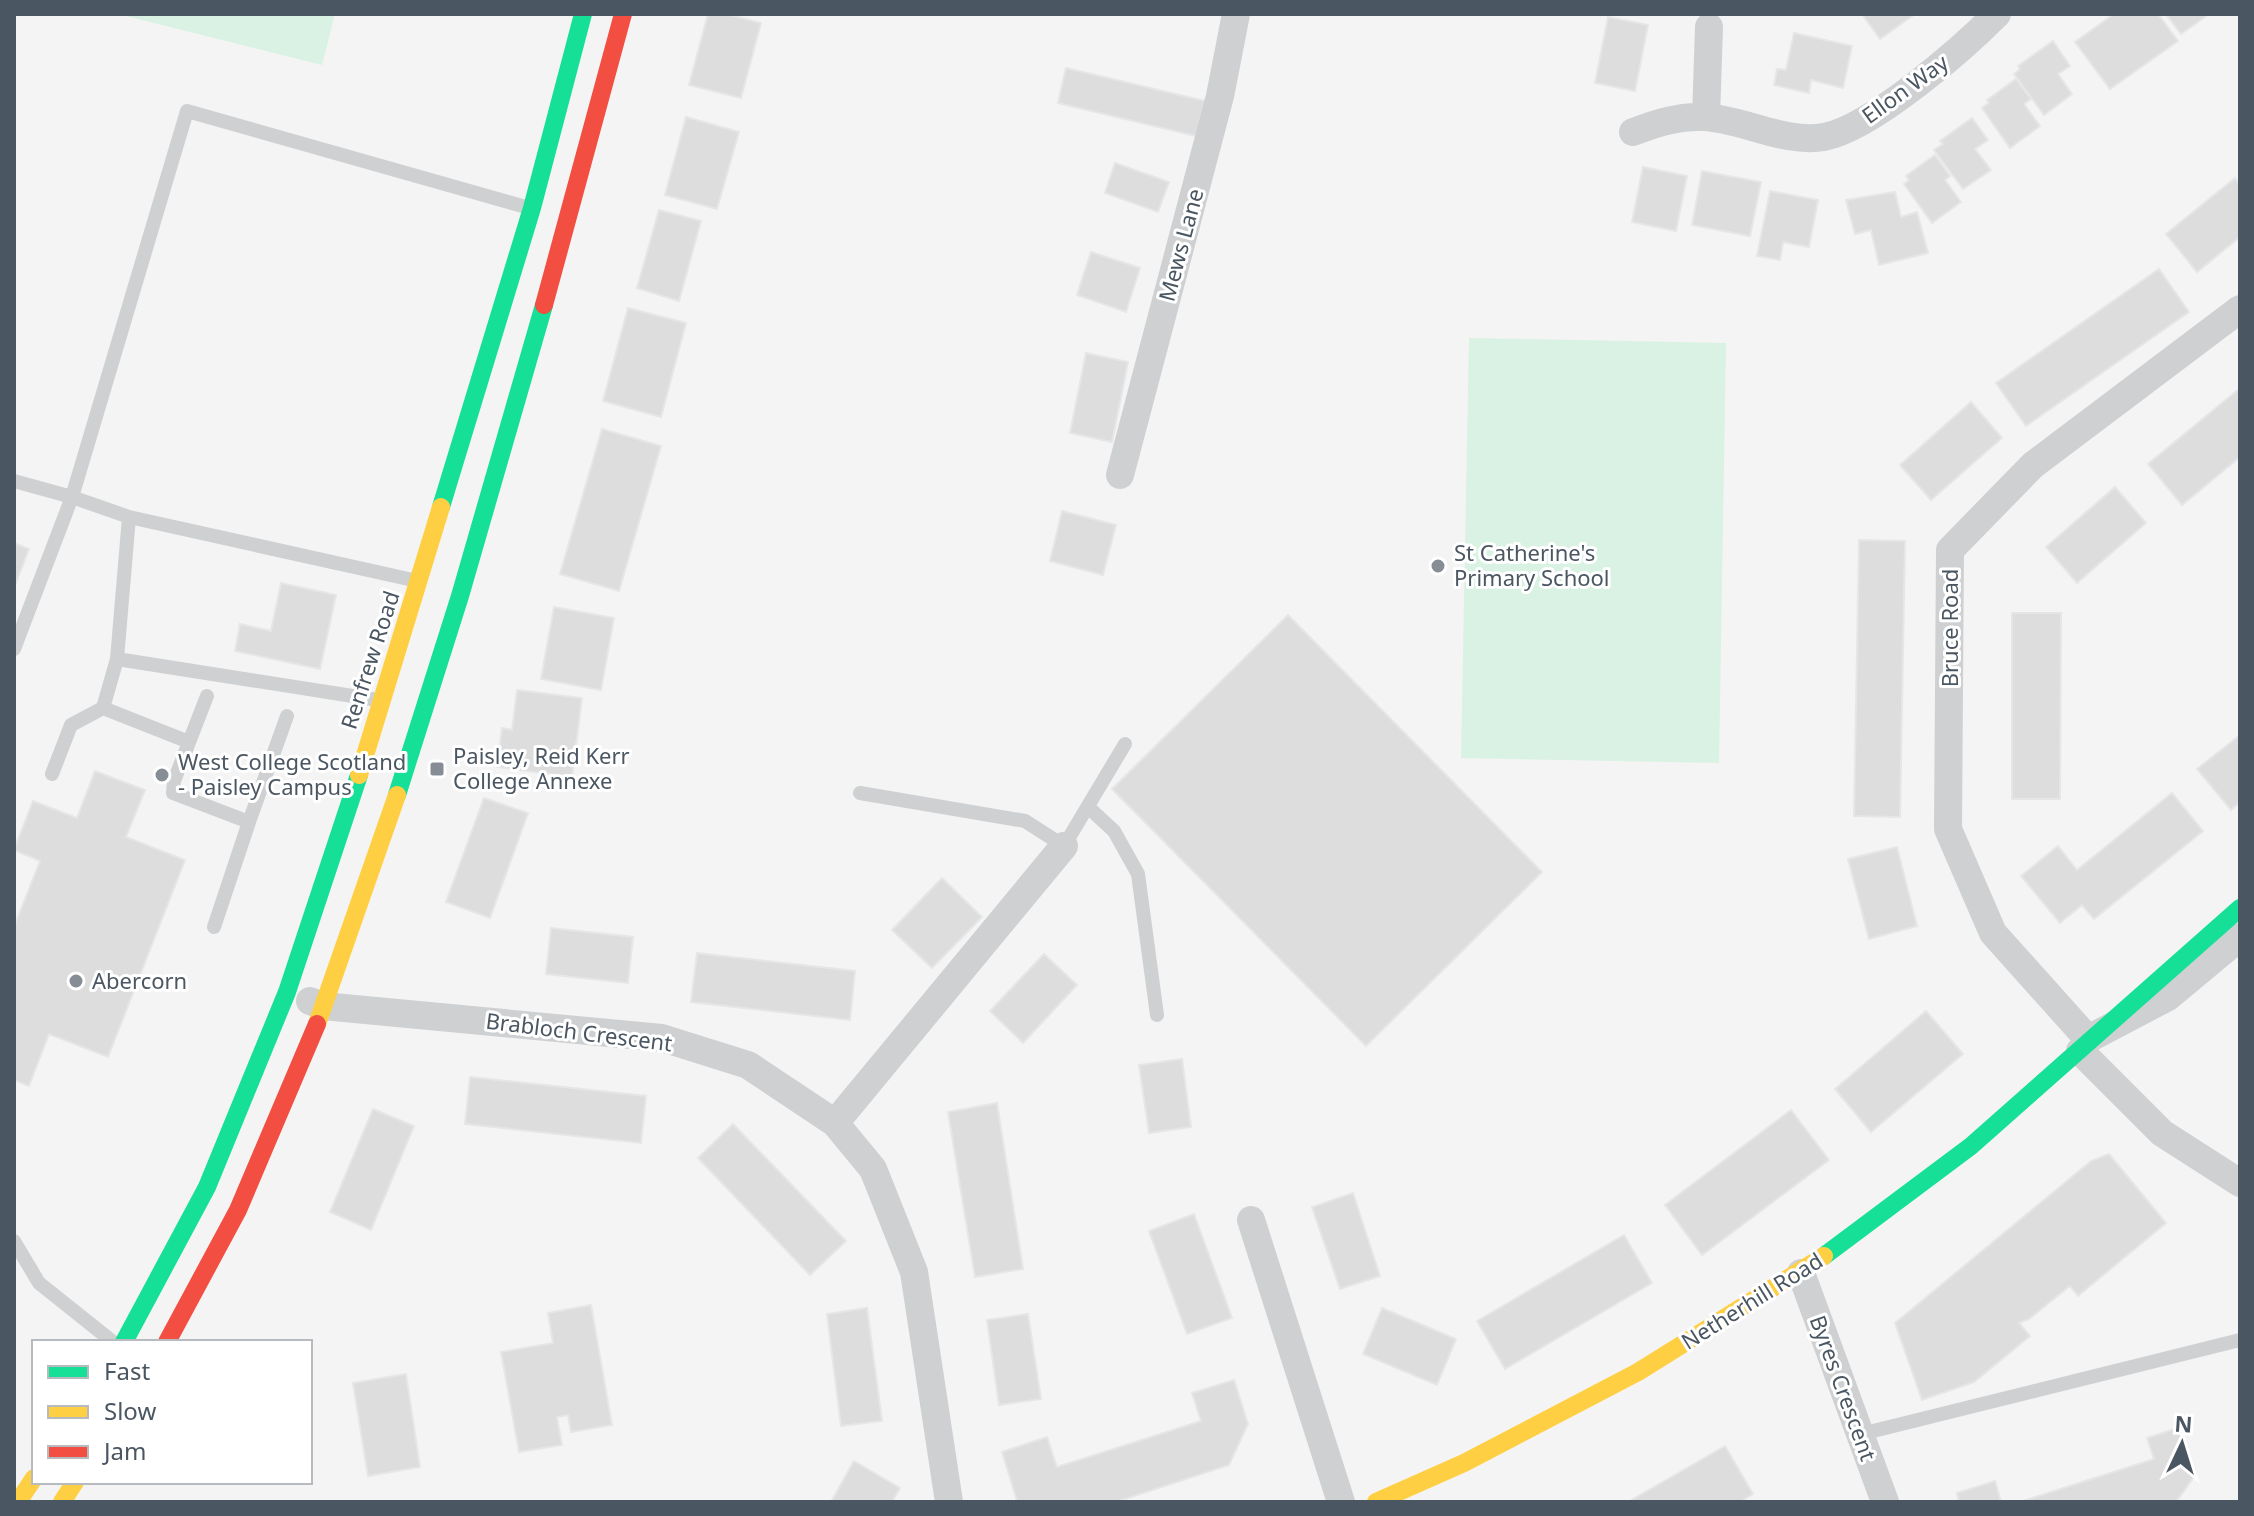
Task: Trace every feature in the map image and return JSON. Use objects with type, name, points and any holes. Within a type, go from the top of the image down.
[{"type":"main road","name":"Renfrew Road","points":[[125,1340],[207,1187],[287,992],[333,863],[382,701],[442,588],[550,213],[583,14]]},
{"type":"main road","name":"Renfrew Road","points":[[168,1340],[242,1206],[323,1006],[550,213],[623,14]]},
{"type":"main road","name":"Netherhill Road","points":[[1376,1502],[1432,1491],[1801,1273],[1971,1146],[2240,908]]},
{"type":"main road","points":[[18,1502],[32,1481]]},
{"type":"main road","points":[[62,1502],[74,1484]]},
{"type":"street","name":"Mews Lane","points":[[1120,475],[1220,96],[1236,14]]},
{"type":"street","name":"Ellon Way","points":[[1633,132],[1673,118],[1706,117],[1773,133],[1823,137],[1860,123],[1965,46],[1997,14]]},
{"type":"street","points":[[1706,117],[1709,27]]},
{"type":"street","name":"Bruce Road","points":[[2240,309],[2033,465],[1950,550],[1948,829],[1993,933],[2084,1045],[2162,1133],[2240,1183]]},
{"type":"street","points":[[835,1123],[1064,846]]},
{"type":"street","name":"Netherhill Road","points":[[2084,1045],[2168,997],[2240,937]]},
{"type":"street","name":"Brabloch Crescent","points":[[287,992],[323,1006],[662,1038],[748,1065],[835,1123],[873,1169],[914,1272],[949,1502]]},
{"type":"street","points":[[1251,1220],[1341,1502]]},
{"type":"street","name":"Byres Crescent","points":[[1801,1273],[1885,1502]]},
{"type":"lane","points":[[14,649],[72,497],[187,111],[550,213]]},
{"type":"lane","points":[[14,481],[129,517],[442,588]]},
{"type":"lane","points":[[52,774],[71,725],[103,708],[117,659],[129,517]]},
{"type":"lane","points":[[117,659],[382,701]]},
{"type":"lane","points":[[207,696],[173,793],[249,822]]},
{"type":"lane","points":[[103,708],[189,742]]},
{"type":"lane","points":[[214,927],[287,716]]},
{"type":"lane","points":[[860,793],[1025,821],[1064,846],[1125,744]]},
{"type":"lane","points":[[1088,807],[1114,831],[1138,874],[1157,1015]]},
{"type":"lane","points":[[14,1241],[39,1283],[110,1340]]},
{"type":"lane","points":[[1861,1434],[2240,1340]]},
{"type":"green space","points":[[118,14],[335,14],[322,65]]},
{"type":"green space","points":[[1469,338],[1726,343],[1719,763],[1461,758]]},
{"type":"building","points":[[708,14],[726,14],[761,23],[741,98],[689,85]]},
{"type":"building","points":[[1862,14],[1915,14],[1880,39]]},
{"type":"building","points":[[2114,14],[2158,14],[2178,41],[2110,89],[2075,42]]},
{"type":"building","points":[[2166,14],[2209,14],[2181,34]]},
{"type":"building","points":[[1608,17],[1648,25],[1635,91],[1595,83]]},
{"type":"building","points":[[1794,33],[1852,46],[1843,88],[1811,80],[1809,93],[1774,85],[1777,69],[1786,70]]},
{"type":"building","points":[[2053,41],[2070,66],[2058,74],[2072,94],[2044,115],[2014,74],[2020,69],[2018,66]]},
{"type":"building","points":[[1066,68],[1205,101],[1196,136],[1058,103]]},
{"type":"building","points":[[2016,79],[2031,99],[2024,104],[2040,126],[2010,148],[1982,108],[1989,103],[1987,100]]},
{"type":"building","points":[[686,117],[739,132],[717,209],[665,195]]},
{"type":"building","points":[[1972,118],[1988,140],[1975,149],[1991,170],[1963,189],[1934,150],[1943,144],[1940,141]]},
{"type":"building","points":[[1935,155],[1950,176],[1945,180],[1961,202],[1932,223],[1904,184],[1909,180],[1906,176]]},
{"type":"building","points":[[1115,163],[1169,182],[1158,212],[1105,193]]},
{"type":"building","points":[[1643,167],[1687,176],[1676,231],[1632,222]]},
{"type":"building","points":[[1702,171],[1761,182],[1750,236],[1692,225]]},
{"type":"building","points":[[2235,178],[2240,185],[2240,237],[2197,272],[2166,234]]},
{"type":"building","points":[[1770,191],[1818,200],[1809,247],[1783,242],[1780,260],[1757,256]]},
{"type":"building","points":[[1895,192],[1901,217],[1917,212],[1928,253],[1879,265],[1871,230],[1855,234],[1846,200]]},
{"type":"building","points":[[659,210],[701,221],[679,301],[637,288]]},
{"type":"building","points":[[1091,252],[1140,268],[1126,312],[1077,295]]},
{"type":"building","points":[[2159,269],[2189,312],[2026,426],[1996,383]]},
{"type":"building","points":[[628,308],[686,323],[661,417],[603,401]]},
{"type":"building","points":[[1086,353],[1128,362],[1112,442],[1070,433]]},
{"type":"building","points":[[2240,388],[2240,457],[2182,505],[2148,464]]},
{"type":"building","points":[[1971,402],[2002,438],[1931,500],[1900,465]]},
{"type":"building","points":[[602,429],[661,446],[619,591],[560,574]]},
{"type":"building","points":[[2115,487],[2146,523],[2077,583],[2046,547]]},
{"type":"building","points":[[1062,511],[1116,525],[1103,575],[1050,561]]},
{"type":"building","points":[[1859,540],[1905,541],[1900,817],[1854,816]]},
{"type":"building","points":[[14,543],[29,549],[14,588]]},
{"type":"building","points":[[281,583],[336,595],[320,669],[235,651],[240,624],[271,631]]},
{"type":"building","points":[[554,607],[614,618],[601,690],[541,679]]},
{"type":"building","points":[[2012,613],[2061,613],[2060,799],[2012,799]]},
{"type":"building","points":[[1288,615],[1542,872],[1366,1046],[1112,789]]},
{"type":"building","points":[[517,690],[582,698],[572,777],[497,767],[502,728],[512,730]]},
{"type":"building","points":[[2240,735],[2240,802],[2231,810],[2197,769]]},
{"type":"building","name":"Abercorn","points":[[95,771],[145,790],[126,837],[185,860],[108,1057],[49,1034],[29,1086],[14,1080],[14,927],[40,861],[14,850],[33,801],[77,818]]},
{"type":"building","points":[[2172,793],[2203,831],[2094,919],[2082,905],[2060,923],[2021,876],[2058,846],[2077,870]]},
{"type":"building","points":[[484,798],[528,813],[490,918],[446,902]]},
{"type":"building","points":[[1897,847],[1917,926],[1869,939],[1848,859]]},
{"type":"building","points":[[942,878],[982,917],[932,968],[892,930]]},
{"type":"building","points":[[551,928],[633,937],[628,983],[546,974]]},
{"type":"building","points":[[697,953],[855,971],[850,1020],[691,1002]]},
{"type":"building","points":[[1044,954],[1077,985],[1023,1043],[990,1011]]},
{"type":"building","points":[[1926,1011],[1963,1054],[1871,1132],[1835,1089]]},
{"type":"building","points":[[1182,1059],[1191,1127],[1149,1133],[1139,1065]]},
{"type":"building","points":[[470,1077],[646,1096],[641,1143],[465,1124]]},
{"type":"building","points":[[997,1103],[1023,1269],[975,1277],[948,1112]]},
{"type":"building","points":[[373,1109],[414,1126],[371,1230],[330,1212]]},
{"type":"building","points":[[1791,1110],[1829,1160],[1702,1255],[1665,1205]]},
{"type":"building","points":[[733,1124],[846,1241],[810,1275],[698,1158]]},
{"type":"building","points":[[2109,1154],[2166,1223],[2078,1296],[2070,1286],[2029,1319],[2019,1323],[2030,1336],[1974,1382],[1922,1400],[1895,1323],[2091,1161]]},
{"type":"building","points":[[1353,1193],[1380,1276],[1340,1289],[1312,1207]]},
{"type":"building","points":[[1194,1214],[1232,1318],[1187,1334],[1149,1231]]},
{"type":"building","points":[[1624,1235],[1652,1283],[1505,1369],[1477,1321]]},
{"type":"building","points":[[591,1305],[612,1425],[571,1432],[568,1415],[557,1417],[562,1445],[519,1452],[501,1352],[553,1343],[548,1313]]},
{"type":"building","points":[[867,1308],[882,1421],[841,1426],[827,1314]]},
{"type":"building","points":[[1382,1308],[1456,1339],[1437,1385],[1363,1354]]},
{"type":"building","points":[[1028,1314],[1041,1399],[999,1405],[987,1320]]},
{"type":"building","points":[[406,1374],[420,1467],[368,1476],[353,1383]]},
{"type":"building","points":[[1234,1380],[1248,1424],[1229,1465],[1116,1502],[1017,1501],[1002,1452],[1047,1437],[1057,1467],[1201,1421],[1192,1393]]},
{"type":"building","points":[[2181,1427],[2196,1474],[2176,1502],[2020,1502],[2154,1459],[2147,1438]]},
{"type":"building","points":[[1725,1446],[1753,1494],[1740,1502],[1628,1502]]},
{"type":"building","points":[[854,1461],[900,1488],[892,1502],[831,1502]]},
{"type":"building","points":[[1995,1481],[2001,1502],[1959,1502],[1957,1493]]},
{"type":"traffic: fast","points":[[441,507],[532,208],[583,14]]},
{"type":"traffic: fast","points":[[397,795],[460,596],[544,305]]},
{"type":"traffic: fast","points":[[125,1340],[207,1187],[287,992],[359,775]]},
{"type":"traffic: fast","points":[[1824,1256],[1971,1146],[2240,908]]},
{"type":"traffic: slow","points":[[359,775],[441,507]]},
{"type":"traffic: slow","points":[[317,1024],[397,795]]},
{"type":"traffic: slow","points":[[1376,1502],[1464,1463],[1638,1372],[1824,1256]]},
{"type":"traffic: slow","points":[[18,1502],[32,1481]]},
{"type":"traffic: slow","points":[[62,1502],[74,1484]]},
{"type":"traffic: jam","points":[[544,305],[623,14]]},
{"type":"traffic: jam","points":[[168,1340],[238,1210],[317,1024]]},
{"type":"place","name":"St Catherine's Primary School","points":[[1438,566]]},
{"type":"place","name":"Paisley, Reid Kerr College Annexe","points":[[437,769]]},
{"type":"place","name":"West College Scotland - Paisley Campus","points":[[162,775]]},
{"type":"place","name":"Abercorn","points":[[76,981]]}]
